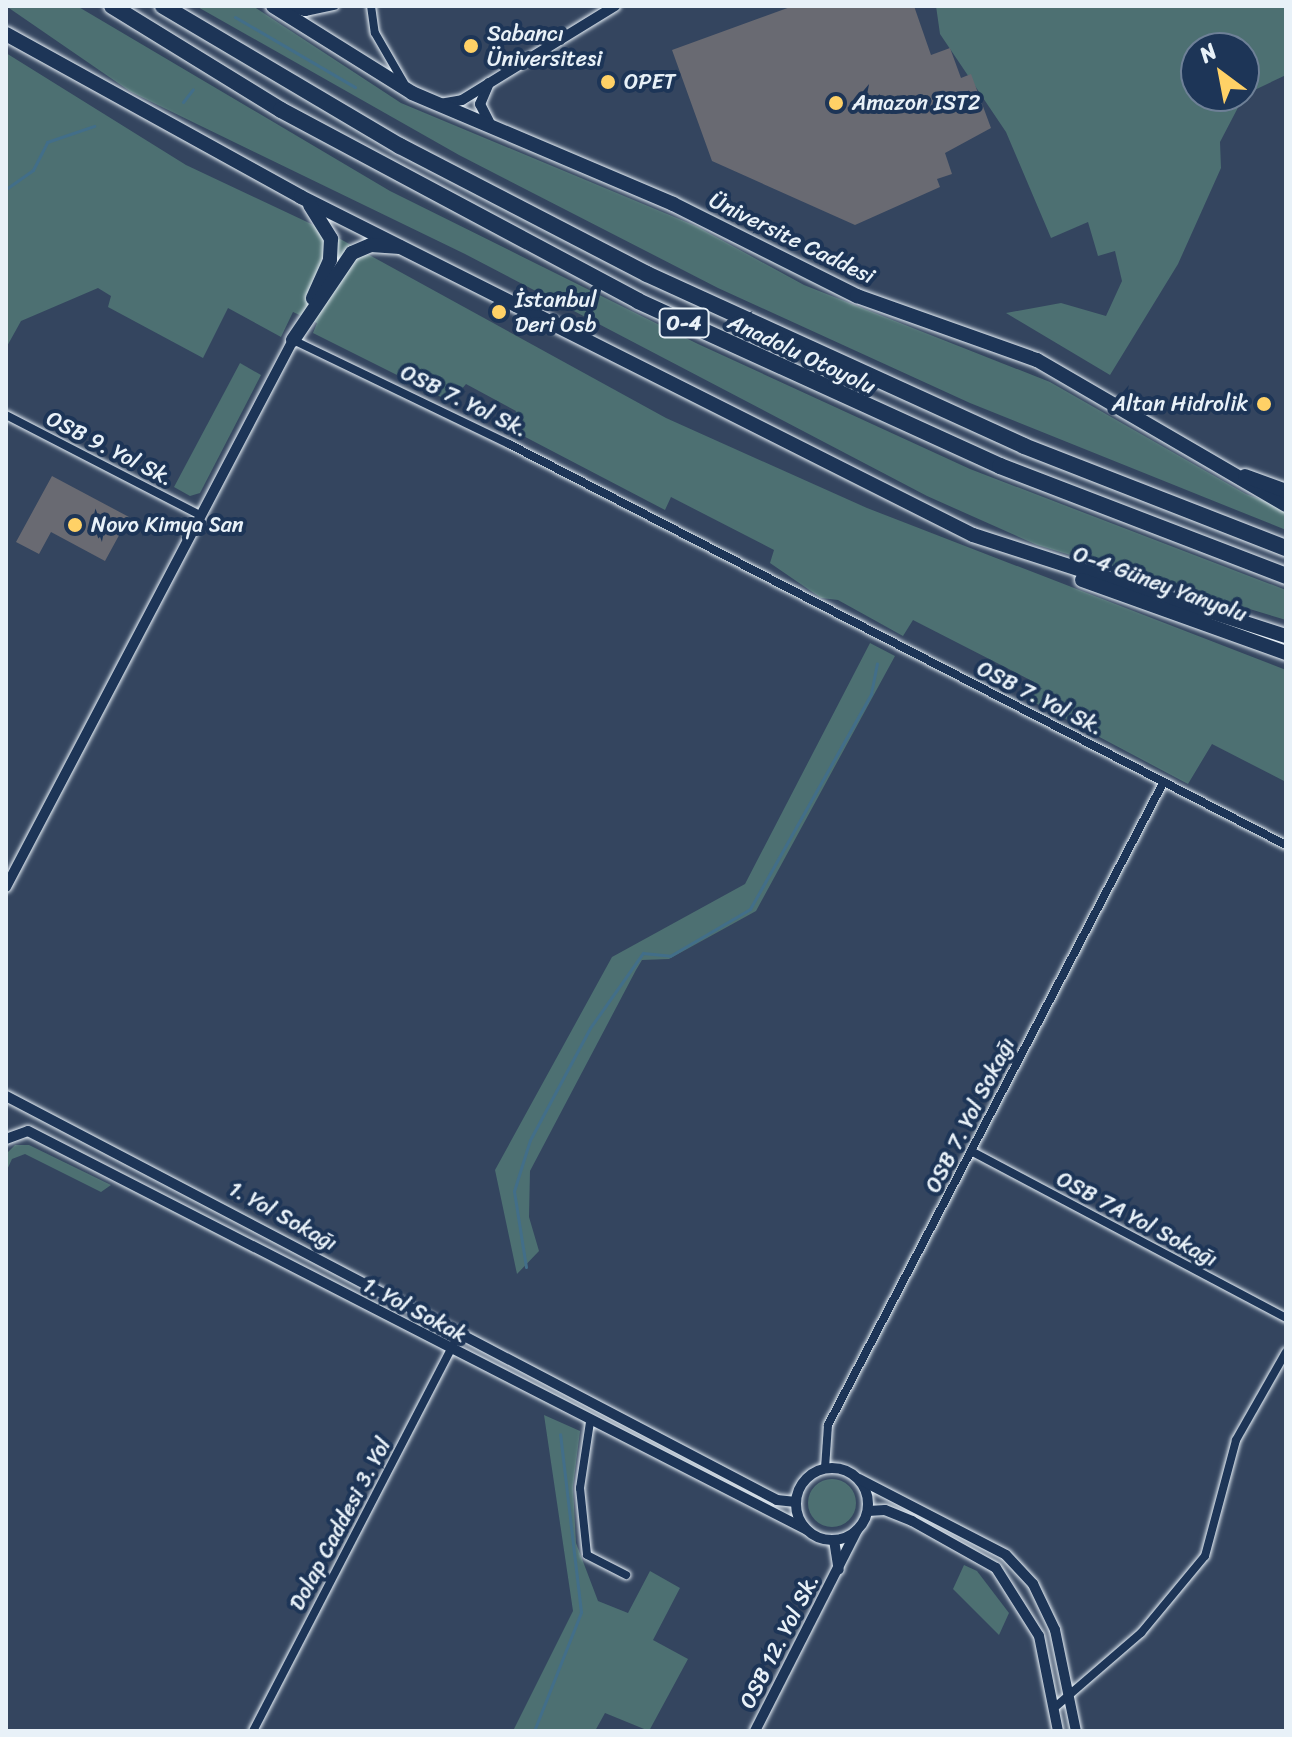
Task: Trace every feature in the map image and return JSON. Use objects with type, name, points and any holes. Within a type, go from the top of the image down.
[{"type":"highway","name":"Anadolu Otoyolu","points":[[112,6],[294,117],[638,301],[1013,472],[1286,576]]},
{"type":"highway","name":"Anadolu Otoyolu","points":[[163,6],[400,146],[647,274],[1024,446],[1286,548]]},
{"type":"main road","name":"Üniversite Caddesi","points":[[273,6],[412,93],[673,204],[857,296],[1037,360],[1233,472]]},
{"type":"main road","points":[[7,34],[301,197],[411,249],[1019,554],[1286,636]]},
{"type":"main road","points":[[293,340],[331,250],[327,227],[301,197]]},
{"type":"main road","points":[[293,340],[352,253],[371,245],[411,249]]},
{"type":"main road","points":[[1233,472],[1286,491]]},
{"type":"main road","points":[[1233,472],[1286,505]]},
{"type":"main road","name":"O-4 Güney Yanyolu","points":[[1019,554],[1286,653]]},
{"type":"street","points":[[281,6],[305,12],[334,6]]},
{"type":"street","points":[[371,6],[389,64],[412,93]]},
{"type":"street","points":[[437,104],[462,100],[615,6]]},
{"type":"street","points":[[490,81],[483,92],[483,116],[504,134]]},
{"type":"street","points":[[6,887],[198,514],[293,340]]},
{"type":"street","name":"OSB 7. Yol Sk.","points":[[293,340],[509,444],[1286,845]]},
{"type":"street","name":"OSB 9. Yol Sk.","points":[[6,415],[198,514]]},
{"type":"street","name":"OSB 7. Yol Sokağı","points":[[825,1468],[828,1425],[1163,783]]},
{"type":"street","name":"1. Yol Sokağı","points":[[6,1096],[138,1160],[459,1334],[777,1500],[796,1502]]},
{"type":"street","name":"1. Yol Sokak","points":[[6,1139],[28,1131],[450,1351],[807,1530]]},
{"type":"street","name":"OSB 7A Yol Sokağı","points":[[971,1151],[1286,1318]]},
{"type":"street","name":"Dolap Caddesi 3. Yol","points":[[253,1731],[459,1334]]},
{"type":"street","points":[[1054,1708],[1141,1633],[1205,1556],[1236,1440],[1286,1352]]},
{"type":"street","points":[[590,1422],[580,1488],[587,1555],[626,1575]]},
{"type":"street","points":[[859,1479],[868,1511],[857,1530],[834,1540],[807,1530],[796,1502],[805,1480],[825,1468],[859,1479],[1006,1555],[1033,1584],[1055,1630],[1076,1731]]},
{"type":"street","points":[[868,1511],[885,1510],[912,1521],[996,1568],[1039,1636],[1058,1731]]},
{"type":"street","name":"OSB 12. Yol Sk.","points":[[755,1731],[857,1530]]},
{"type":"street","points":[[834,1540],[839,1570]]},
{"type":"green space","points":[[6,6],[77,6],[390,191],[698,344],[970,469],[1286,590],[1286,620],[1037,545],[927,496],[465,254],[131,92]]},
{"type":"green space","points":[[196,6],[253,6],[401,103],[696,226],[804,285],[1050,382],[1246,494],[1286,509],[1286,530],[970,403],[718,288],[459,155]]},
{"type":"green space","points":[[936,6],[1286,6],[1286,75],[1260,87],[1260,32],[1180,32],[1180,112],[1236,112],[1220,142],[1221,168],[1178,264],[1110,375],[1006,313],[1061,303],[1106,316],[1122,281],[1115,251],[1098,256],[1088,222],[1051,238],[1006,132],[940,34]]},
{"type":"green space","points":[[6,53],[186,165],[322,229],[666,418],[867,508],[1286,670],[1286,782],[1212,744],[1188,784],[1026,698],[1034,682],[913,620],[903,636],[838,600],[821,598],[770,563],[774,550],[671,497],[665,510],[510,429],[516,411],[466,384],[451,402],[313,333],[317,323],[293,312],[281,337],[228,308],[203,358],[108,307],[111,296],[98,288],[21,321],[6,348]]},
{"type":"green space","points":[[240,363],[261,375],[200,493],[190,496],[174,487]]},
{"type":"green space","points":[[870,643],[895,656],[756,911],[669,959],[642,960],[636,970],[530,1171],[529,1217],[539,1251],[517,1274],[495,1170],[612,957],[745,884]]},
{"type":"green space","points":[[15,1145],[29,1145],[111,1185],[101,1192],[25,1154],[12,1159],[6,1172],[6,1154]]},
{"type":"green space","points":[[544,1415],[580,1431],[573,1487],[576,1543],[598,1601],[628,1613],[650,1571],[680,1588],[653,1640],[688,1659],[649,1731],[605,1713],[595,1731],[513,1731],[573,1611]]},
{"type":"green space","points":[[832,1479],[849,1486],[856,1503],[849,1520],[832,1527],[815,1520],[808,1503],[815,1486]]},
{"type":"green space","points":[[964,1565],[977,1571],[1009,1613],[999,1635],[953,1589]]},
{"type":"building","name":"Amazon IST2","points":[[793,6],[914,6],[931,55],[950,48],[961,78],[971,74],[991,128],[945,153],[952,174],[937,179],[940,187],[855,225],[712,161],[672,50]]},
{"type":"building","name":"Novo Kimya San","points":[[52,476],[129,517],[105,561],[51,532],[39,554],[16,542]]},
{"type":"waterway","points":[[235,17],[355,87]]},
{"type":"waterway","points":[[183,102],[193,89]]},
{"type":"waterway","points":[[6,189],[33,170],[47,142],[94,126]]},
{"type":"waterway","points":[[526,1267],[514,1191],[530,1140],[590,1028],[643,953],[670,956],[750,909],[871,694],[877,664]]},
{"type":"waterway","points":[[534,1731],[581,1612],[560,1434]]},
{"type":"place","name":"Sabancı Üniversitesi","points":[[471,46]]},
{"type":"place","name":"OPET","points":[[608,82]]},
{"type":"place","name":"Amazon IST2","points":[[836,103]]},
{"type":"place","name":"İstanbul Deri Osb","points":[[499,312]]},
{"type":"place","name":"Altan Hidrolik","points":[[1264,404]]},
{"type":"place","name":"Novo Kimya San","points":[[75,525]]}]
